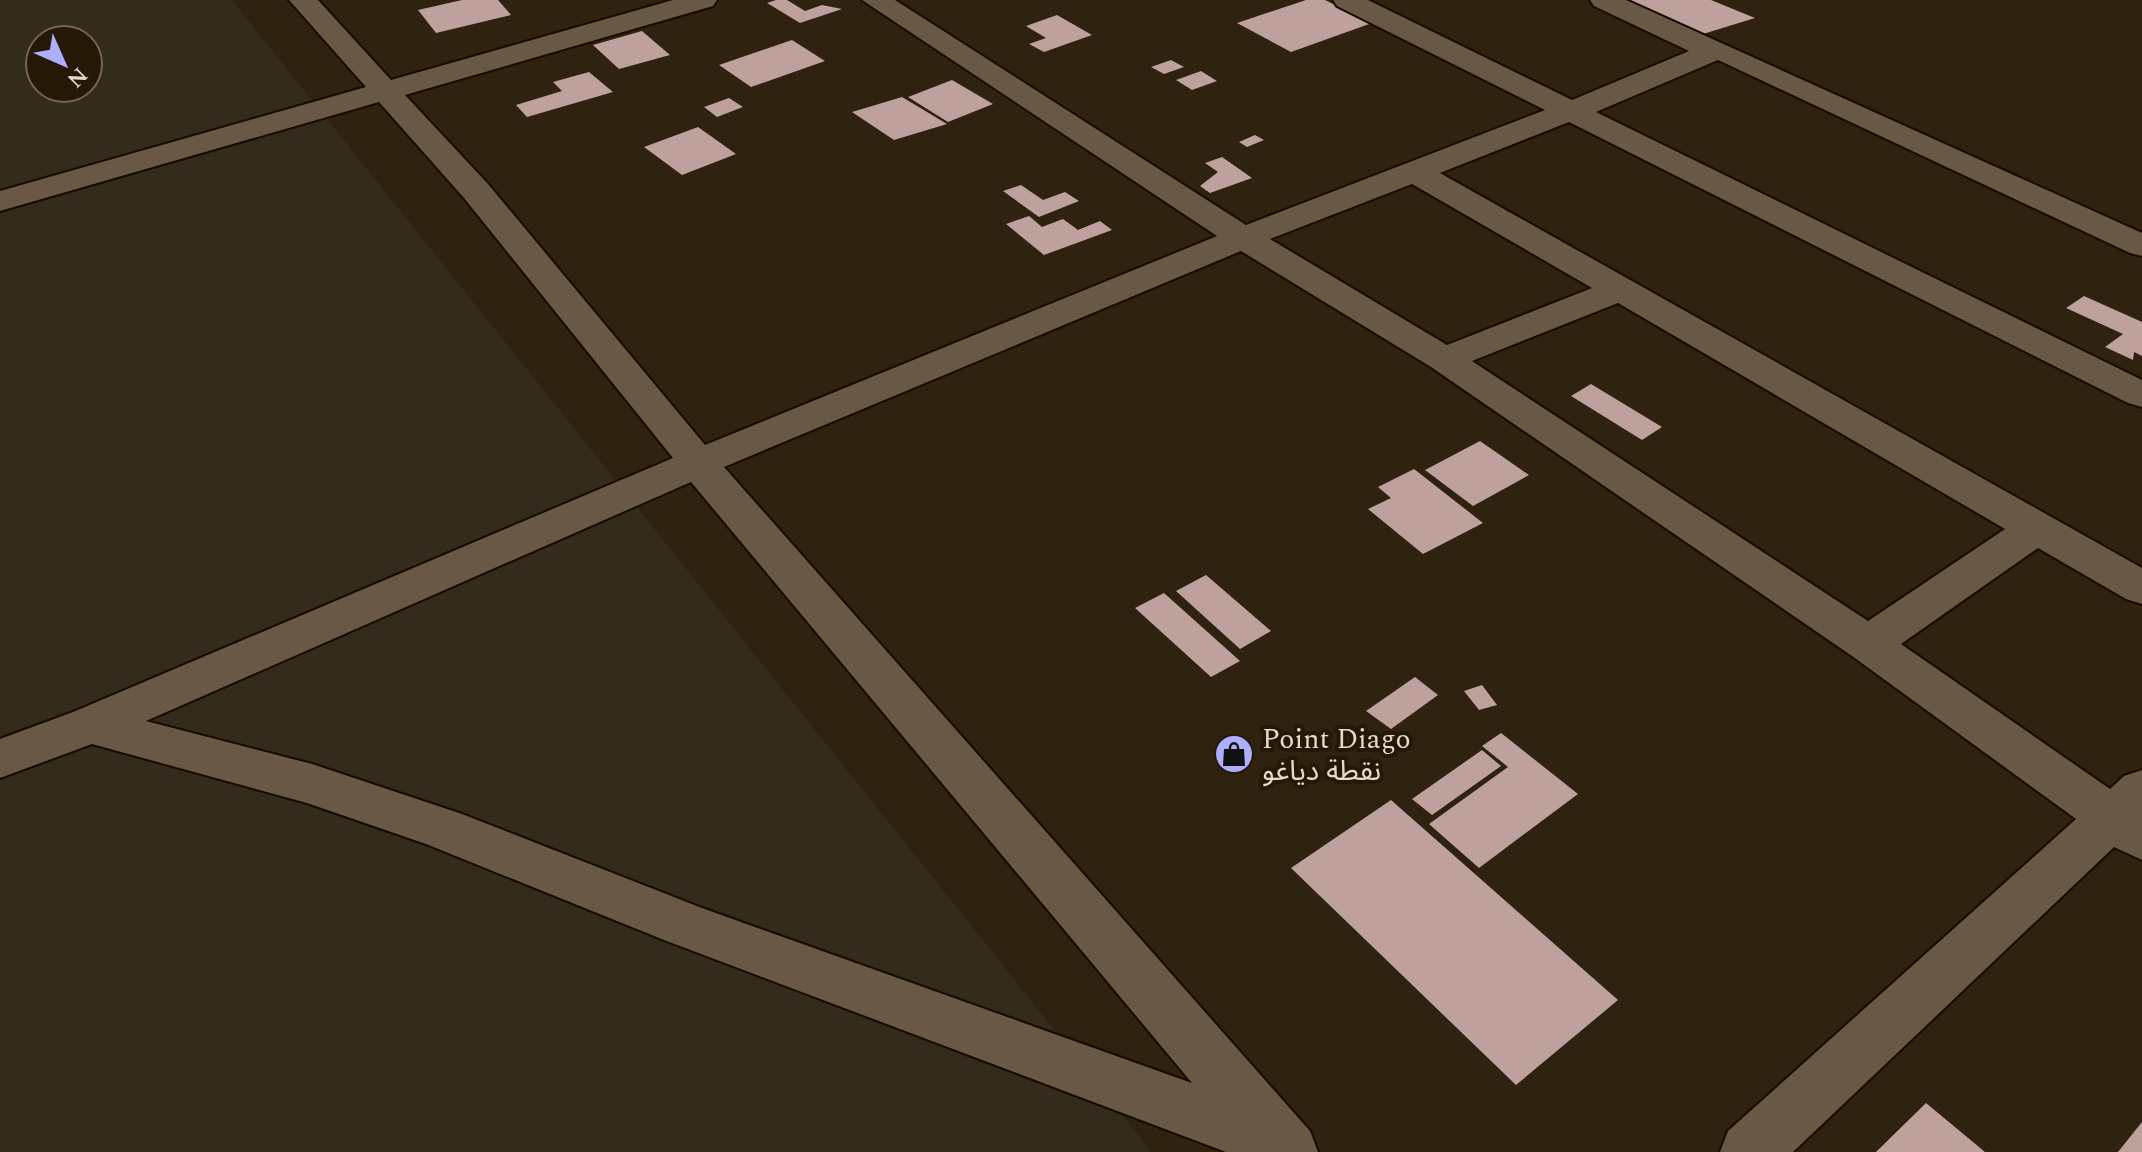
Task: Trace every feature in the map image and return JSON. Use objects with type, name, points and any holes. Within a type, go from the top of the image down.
[{"type":"street","points":[[303,0],[476,191],[698,463],[1284,1148]]},
{"type":"street","points":[[0,201],[386,91],[640,8],[703,0]]},
{"type":"street","points":[[876,0],[1243,238],[1444,359],[1868,644],[2132,816],[1750,1152]]},
{"type":"street","points":[[1347,0],[2142,395]]},
{"type":"street","points":[[1604,0],[1713,51],[1724,52],[2142,246]]},
{"type":"street","points":[[0,759],[90,725],[698,463],[1243,238],[1571,111],[1713,51]]},
{"type":"street","points":[[1415,172],[2142,588]]},
{"type":"street","points":[[1444,359],[1619,290]]},
{"type":"street","points":[[1868,644],[2036,528]]},
{"type":"street","points":[[90,725],[312,784],[444,829],[683,924],[1284,1148]]},
{"type":"shaded area","points":[[0,0],[232,0],[1152,1152],[0,1152]]},
{"type":"building","points":[[462,0],[498,0],[511,15],[436,33],[418,10]]},
{"type":"building","points":[[787,0],[805,11],[822,5],[842,9],[800,23],[767,3]]},
{"type":"building","points":[[1306,0],[1325,0],[1372,23],[1291,52],[1237,23]]},
{"type":"building","points":[[1626,0],[1711,0],[1755,18],[1703,34]]},
{"type":"building","points":[[1057,15],[1092,35],[1044,52],[1029,44],[1046,38],[1026,26]]},
{"type":"building","points":[[642,31],[670,55],[619,69],[593,45]]},
{"type":"building","points":[[792,40],[825,61],[751,87],[719,65]]},
{"type":"building","points":[[1171,60],[1184,67],[1164,74],[1151,67]]},
{"type":"building","points":[[1201,71],[1217,81],[1192,90],[1176,80]]},
{"type":"building","points":[[589,72],[613,92],[527,117],[516,105],[562,91],[553,82]]},
{"type":"building","points":[[952,80],[993,104],[948,122],[908,97]]},
{"type":"building","points":[[902,97],[947,124],[894,140],[852,112]]},
{"type":"building","points":[[729,98],[743,107],[717,117],[704,107]]},
{"type":"building","points":[[698,127],[736,154],[682,175],[644,147]]},
{"type":"building","points":[[1255,135],[1264,140],[1247,147],[1239,142]]},
{"type":"building","points":[[1222,157],[1252,178],[1210,193],[1200,186],[1218,172],[1205,163]]},
{"type":"building","points":[[1021,185],[1043,200],[1065,192],[1079,201],[1039,217],[1003,191]]},
{"type":"building","points":[[1029,216],[1042,227],[1063,219],[1078,230],[1100,221],[1112,230],[1044,255],[1006,224]]},
{"type":"building","points":[[2084,296],[2142,322],[2142,356],[2134,352],[2133,360],[2105,347],[2123,334],[2066,308]]},
{"type":"building","points":[[1591,384],[1662,427],[1642,440],[1571,396]]},
{"type":"building","points":[[1480,441],[1529,475],[1473,506],[1425,470]]},
{"type":"building","points":[[1414,469],[1483,523],[1423,554],[1368,509],[1391,498],[1378,487]]},
{"type":"building","points":[[1206,575],[1271,631],[1240,649],[1176,591]]},
{"type":"building","points":[[1164,593],[1240,661],[1211,677],[1135,608]]},
{"type":"building","points":[[1415,677],[1438,695],[1391,729],[1366,711]]},
{"type":"building","points":[[1482,685],[1497,705],[1479,710],[1464,691]]},
{"type":"building","points":[[1501,733],[1578,794],[1479,868],[1429,824],[1508,767],[1482,746]]},
{"type":"building","points":[[1482,750],[1501,766],[1432,815],[1412,799]]},
{"type":"building","points":[[1391,800],[1618,1000],[1516,1085],[1291,868]]},
{"type":"building","points":[[1926,1103],[1985,1152],[1876,1152]]},
{"type":"building","points":[[2142,1122],[2142,1152],[2118,1152]]},
{"type":"place","name":"Point Diago نقطة دياغو","points":[[1234,754]]}]
